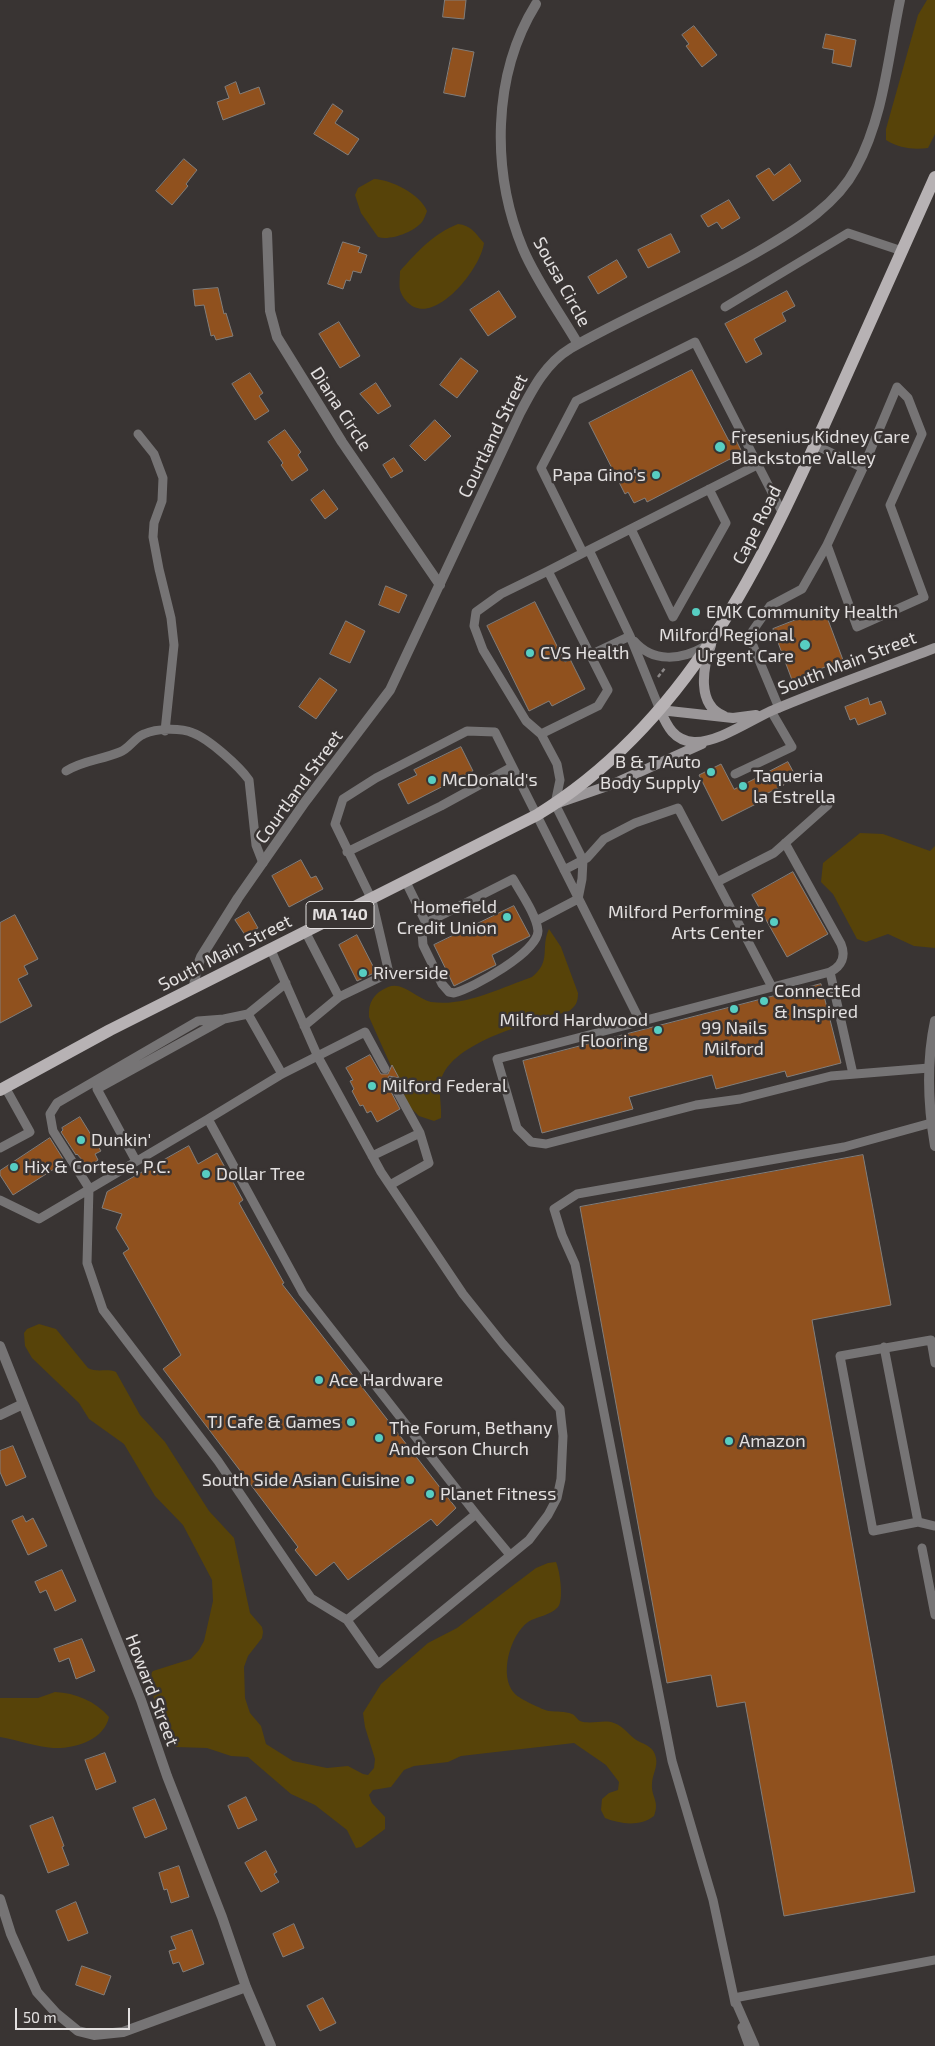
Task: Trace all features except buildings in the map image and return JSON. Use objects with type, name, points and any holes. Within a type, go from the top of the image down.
[{"type":"main road","name":"Cape Road","points":[[660,710],[692,671],[733,608],[782,514],[935,178]]},
{"type":"main road","points":[[712,641],[705,665],[705,692],[711,707],[727,717]]},
{"type":"main road","name":"South Main Street","points":[[660,710],[670,730],[679,738],[694,742],[714,738],[775,710],[935,648]]},
{"type":"main road","name":"South Main Street","points":[[660,710],[745,717],[775,710]]},
{"type":"main road","name":"South Main Street","points":[[2,1088],[65,1053],[536,816],[591,777],[621,750],[660,710]]},
{"type":"main road","points":[[555,804],[613,784],[714,738]]},
{"type":"street","name":"Courtland Street","points":[[194,988],[196,970],[201,957],[238,898],[305,802],[386,696],[526,401],[552,362],[578,344],[732,267],[801,225],[837,196],[856,169],[873,130],[885,82],[900,0]]},
{"type":"street","name":"Sousa Circle","points":[[536,4],[517,41],[508,76],[501,125],[502,169],[513,221],[523,248],[535,272],[578,344]]},
{"type":"street","name":"Diana Circle","points":[[267,233],[270,316],[280,343],[342,442],[440,585]]},
{"type":"street","points":[[935,1021],[930,1044],[928,1096],[935,1146]]},
{"type":"street","name":"Howard Street","points":[[0,1346],[71,1520],[105,1613],[141,1700],[166,1776],[222,1917],[246,1987],[271,2046]]},
{"type":"street","points":[[0,1415],[23,1404]]},
{"type":"street","points":[[0,1899],[11,1934],[37,1992],[56,2013],[78,2031],[94,2035],[123,2032],[246,1987]]},
{"type":"lane","points":[[725,307],[848,233],[902,251]]},
{"type":"lane","points":[[660,710],[630,636],[541,468],[576,401],[695,342],[782,514]]},
{"type":"lane","points":[[735,774],[792,747],[775,710],[750,636],[770,606],[802,589],[827,545],[863,468],[896,387],[908,398],[922,434],[890,505],[924,597],[857,627],[827,545]]},
{"type":"lane","points":[[138,434],[154,454],[163,478],[162,501],[154,523],[154,537],[157,560],[171,618],[174,645],[165,731]]},
{"type":"lane","points":[[815,445],[863,468]]},
{"type":"lane","points":[[578,899],[583,873],[582,860],[555,804],[559,788],[559,772],[541,734],[526,721],[483,650],[474,626],[476,612],[501,594],[757,465]]},
{"type":"lane","points":[[630,529],[673,617],[726,523],[709,489]]},
{"type":"lane","points":[[541,734],[598,706],[608,690],[548,571]]},
{"type":"lane","points":[[630,636],[646,652],[664,657],[687,656],[712,641]]},
{"type":"lane","points":[[590,655],[630,636]]},
{"type":"lane","points":[[66,771],[86,760],[126,749],[143,734],[186,731],[201,737],[249,780],[256,845],[263,863]]},
{"type":"lane","points":[[304,1026],[339,997],[389,973],[372,900],[335,824],[343,799],[376,778],[468,732],[495,732],[640,1021]]},
{"type":"lane","points":[[347,852],[442,806],[512,767]]},
{"type":"lane","points":[[717,882],[774,852],[828,805]]},
{"type":"lane","points":[[564,870],[582,860],[604,839],[635,823],[678,808],[772,987]]},
{"type":"lane","points":[[785,843],[843,949],[841,964],[830,972],[497,1058],[516,1124],[523,1136],[536,1144],[550,1143],[696,1105],[740,1099],[831,1076],[930,1068]]},
{"type":"lane","points":[[514,879],[536,921],[538,932],[530,946],[499,971],[454,993],[446,989],[442,984],[423,945],[422,932],[426,923],[514,879]]},
{"type":"lane","points":[[406,882],[426,923]]},
{"type":"lane","points":[[536,921],[578,899]]},
{"type":"lane","points":[[306,933],[339,997]]},
{"type":"lane","points":[[271,950],[286,984],[304,1026],[318,1057],[390,1185],[463,1294],[560,1409],[561,1480],[557,1498],[548,1515],[529,1540],[378,1664],[347,1620],[311,1598],[218,1461],[103,1310],[87,1263],[89,1188],[53,1131],[50,1114],[57,1102],[198,1022],[248,1014],[286,984]]},
{"type":"lane","points":[[830,972],[853,1074]]},
{"type":"lane","points":[[248,1014],[282,1074]]},
{"type":"lane","points":[[136,1161],[97,1089],[224,1019]]},
{"type":"lane","points":[[0,1200],[39,1218],[282,1074],[365,1032],[385,1069]]},
{"type":"lane","points":[[390,1185],[428,1163],[420,1133],[392,1082]]},
{"type":"lane","points":[[0,1148],[30,1132],[2,1088]]},
{"type":"lane","points":[[208,1119],[303,1293],[510,1556]]},
{"type":"lane","points":[[749,2046],[734,1998],[713,1900],[672,1761],[575,1264],[562,1236],[554,1209],[577,1194],[844,1147],[931,1123]]},
{"type":"lane","points":[[372,1156],[420,1133]]},
{"type":"lane","points":[[935,1363],[930,1340],[840,1356],[873,1531],[918,1522],[935,1526]]},
{"type":"lane","points":[[884,1347],[918,1522]]},
{"type":"lane","points":[[347,1620],[476,1514]]},
{"type":"lane","points":[[922,1548],[935,1615]]},
{"type":"lane","points":[[734,1998],[935,1960]]},
{"type":"lane","points":[[734,1998],[755,2046]]},
{"type":"path","points":[[657,677],[665,668]]},
{"type":"shaded area","points":[[927,0],[935,0],[935,134],[928,148],[917,149],[901,147],[886,140],[886,129],[918,15]]},
{"type":"shaded area","points":[[374,179],[397,185],[418,199],[427,211],[422,222],[402,235],[389,238],[378,237],[361,213],[355,195],[358,188]]},
{"type":"shaded area","points":[[458,224],[470,228],[484,243],[476,265],[468,277],[447,298],[425,309],[414,307],[401,293],[400,271],[433,238]]},
{"type":"shaded area","points":[[860,833],[883,834],[930,851],[935,846],[935,948],[914,946],[888,934],[866,942],[857,939],[833,894],[821,882],[823,863]]},
{"type":"shaded area","points":[[549,929],[561,947],[578,993],[575,1005],[569,1011],[496,1035],[461,1054],[448,1066],[441,1080],[441,1118],[434,1121],[419,1116],[409,1106],[369,1017],[373,999],[383,989],[399,986],[431,1002],[457,1002],[482,996],[532,977],[544,960],[545,942]]},
{"type":"shaded area","points":[[39,1324],[56,1329],[88,1368],[116,1372],[140,1415],[165,1442],[209,1511],[234,1538],[250,1613],[262,1627],[263,1632],[262,1638],[248,1656],[244,1667],[245,1698],[250,1713],[261,1726],[266,1744],[293,1761],[327,1768],[348,1766],[368,1775],[374,1768],[375,1759],[365,1727],[363,1713],[381,1684],[428,1643],[457,1628],[536,1568],[556,1562],[561,1585],[560,1603],[555,1610],[528,1622],[516,1636],[508,1656],[507,1677],[510,1687],[518,1696],[546,1710],[569,1713],[584,1722],[610,1722],[618,1724],[635,1739],[652,1749],[656,1761],[652,1784],[656,1803],[654,1816],[643,1822],[636,1823],[617,1822],[605,1818],[601,1810],[602,1799],[609,1793],[618,1790],[619,1782],[606,1765],[574,1743],[461,1756],[448,1762],[414,1766],[404,1770],[391,1787],[373,1790],[369,1795],[372,1803],[385,1817],[385,1829],[361,1847],[356,1848],[347,1830],[315,1805],[291,1794],[248,1757],[231,1756],[207,1748],[176,1747],[166,1738],[151,1689],[149,1676],[153,1671],[191,1659],[199,1650],[204,1641],[213,1601],[212,1580],[183,1525],[155,1496],[124,1444],[89,1419],[79,1403],[32,1358],[25,1346],[24,1333],[27,1329]]},
{"type":"shaded area","points":[[55,1692],[85,1699],[104,1711],[109,1717],[101,1732],[87,1742],[62,1748],[40,1746],[0,1737],[0,1698],[38,1698]]},
{"type":"place","name":"Fresenius Kidney Care Blackstone Valley","points":[[720,447]]},
{"type":"place","name":"Papa Gino's","points":[[656,475]]},
{"type":"place","name":"EMK Community Health","points":[[696,612]]},
{"type":"place","name":"Milford Regional Urgent Care","points":[[805,645]]},
{"type":"place","name":"CVS Health","points":[[530,653]]},
{"type":"place","name":"B & T Auto Body Supply","points":[[711,772]]},
{"type":"place","name":"McDonald's","points":[[432,780]]},
{"type":"place","name":"Taqueria la Estrella","points":[[743,786]]},
{"type":"place","name":"Homefield Credit Union","points":[[507,917]]},
{"type":"place","name":"Milford Performing Arts Center","points":[[774,922]]},
{"type":"place","name":"Riverside","points":[[363,973]]},
{"type":"place","name":"ConnectEd & Inspired","points":[[764,1001]]},
{"type":"place","name":"99 Nails Milford","points":[[734,1009]]},
{"type":"place","name":"Milford Hardwood Flooring","points":[[658,1030]]},
{"type":"place","name":"Milford Federal","points":[[372,1086]]},
{"type":"place","name":"Dunkin'","points":[[81,1140]]},
{"type":"place","name":"Hix & Cortese, P.C.","points":[[14,1167]]},
{"type":"place","name":"Dollar Tree","points":[[206,1174]]},
{"type":"place","name":"Ace Hardware","points":[[319,1380]]},
{"type":"place","name":"TJ Cafe & Games","points":[[351,1422]]},
{"type":"place","name":"The Forum, Bethany Anderson Church","points":[[379,1438]]},
{"type":"place","name":"Amazon","points":[[729,1441]]},
{"type":"place","name":"South Side Asian Cuisine","points":[[410,1480]]},
{"type":"place","name":"Planet Fitness","points":[[430,1494]]}]
